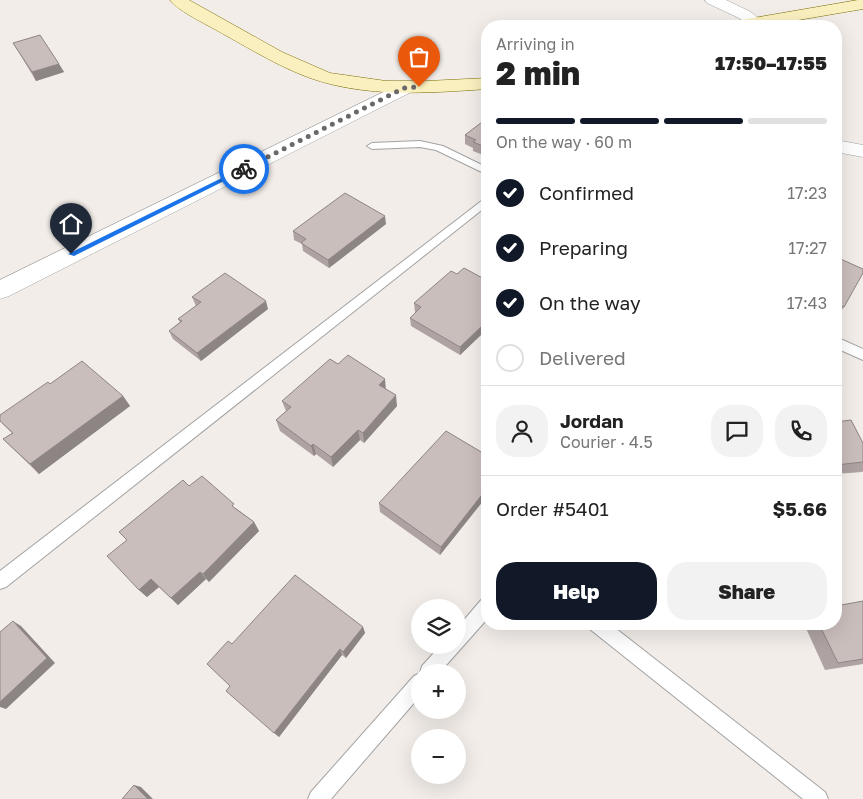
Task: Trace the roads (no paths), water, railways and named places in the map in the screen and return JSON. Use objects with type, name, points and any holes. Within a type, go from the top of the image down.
[{"type":"street","points":[[178,0],[256,45],[307,70],[327,77],[363,84],[404,88],[481,83]]},
{"type":"street","points":[[713,0],[745,15],[751,20]]},
{"type":"street","points":[[772,20],[863,4]]},
{"type":"street","points":[[0,290],[404,88]]},
{"type":"street","points":[[842,147],[863,151]]},
{"type":"lane","points":[[372,146],[420,144],[439,148],[481,169]]},
{"type":"lane","points":[[0,581],[481,203]]},
{"type":"lane","points":[[842,345],[863,354]]},
{"type":"lane","points":[[466,630],[481,613]]},
{"type":"lane","points":[[606,630],[818,799]]},
{"type":"lane","points":[[435,664],[445,654]]},
{"type":"lane","points":[[318,799],[411,692]]}]
